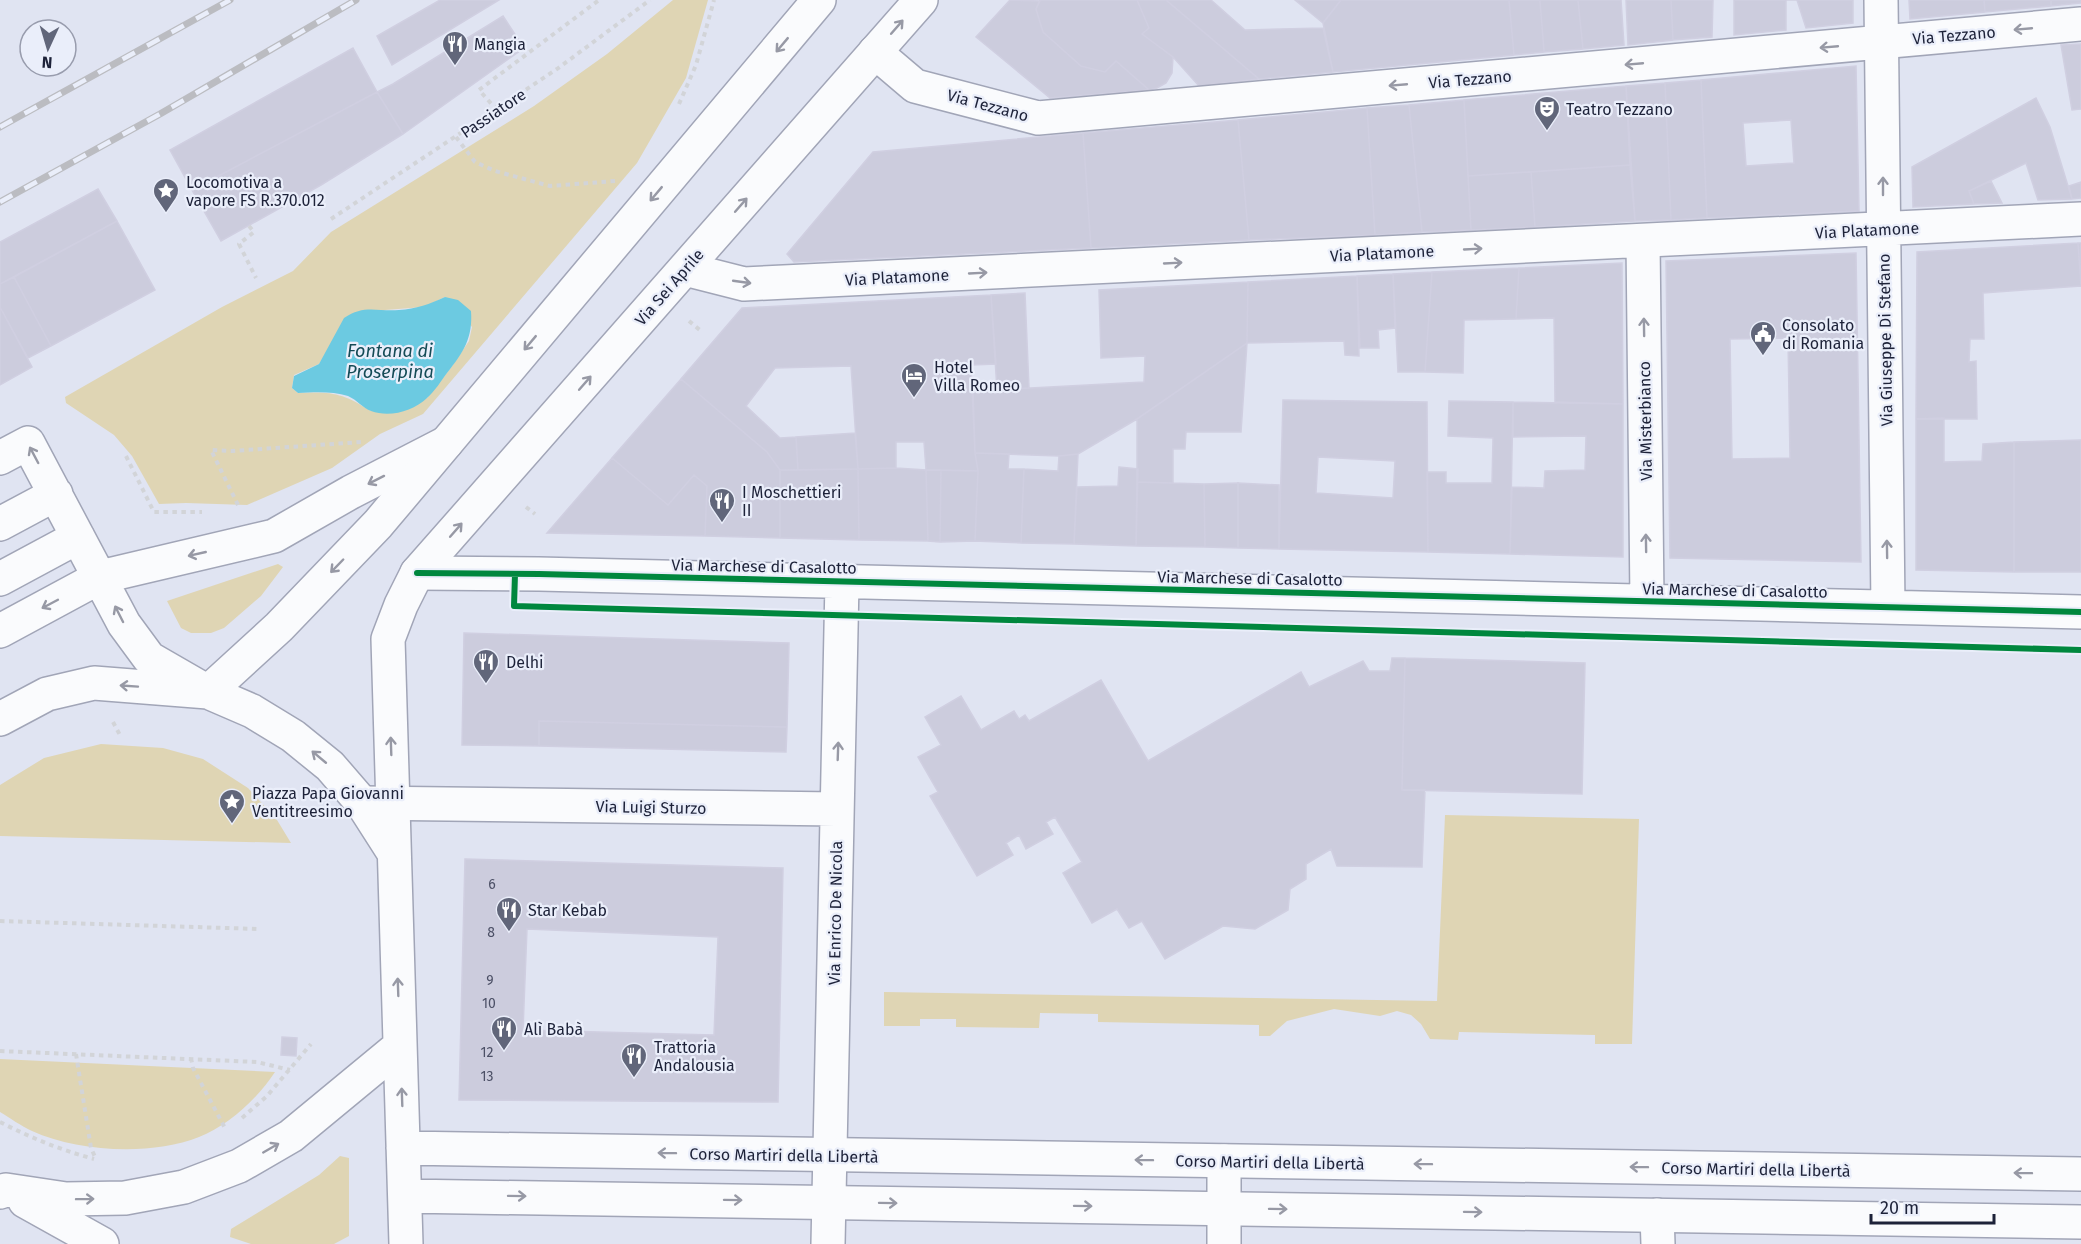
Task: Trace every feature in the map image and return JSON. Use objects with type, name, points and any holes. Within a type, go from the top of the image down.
[{"type":"street","points":[[0,720],[46,694],[94,683],[208,692],[279,627],[378,524],[819,0]]},
{"type":"street","name":"Via Sei Aprile","points":[[399,1239],[405,1196],[394,853],[377,803],[388,639],[400,605],[417,573],[921,0]]},
{"type":"street","name":"Via Giuseppe Di Stefano","points":[[1881,0],[1888,607]]},
{"type":"street","name":"Via Tezzano","points":[[875,52],[915,86],[1038,118],[2081,24]]},
{"type":"street","name":"Via Platamone","points":[[685,269],[744,284],[2081,219]]},
{"type":"street","name":"Via Misterbianco","points":[[1643,241],[1647,601]]},
{"type":"street","points":[[0,458],[28,443],[124,624],[149,658],[208,692],[252,711],[293,736],[377,803]]},
{"type":"street","points":[[0,631],[100,577],[274,536],[351,492],[446,443]]},
{"type":"street","points":[[0,524],[56,494]]},
{"type":"street","points":[[0,579],[78,537]]},
{"type":"street","name":"Via Marchese di Casalotto","points":[[417,573],[2081,612]]},
{"type":"street","name":"Via Enrico De Nicola","points":[[828,1244],[842,582]]},
{"type":"street","name":"Via Luigi Sturzo","points":[[377,803],[836,809]]},
{"type":"street","points":[[2,1189],[78,1199],[125,1198],[183,1187],[239,1166],[291,1137],[400,1046]]},
{"type":"street","name":"Corso Martiri della Libertà","points":[[403,1148],[2081,1174]]},
{"type":"street","points":[[1224,1161],[1224,1244]]},
{"type":"street","points":[[2,1189],[102,1244]]},
{"type":"street","points":[[405,1196],[1224,1208],[1658,1229],[2081,1222]]},
{"type":"path","points":[[497,110],[479,90],[599,0]]},
{"type":"path","points":[[675,113],[696,65],[714,0]]},
{"type":"path","points":[[456,138],[475,162],[495,171],[550,186],[619,180]]},
{"type":"path","points":[[249,226],[254,232],[239,244],[256,278]]},
{"type":"path","points":[[242,512],[211,450],[232,451],[368,442]]},
{"type":"path","points":[[126,456],[154,512],[208,512]]},
{"type":"path","points":[[0,921],[259,929]]},
{"type":"path","points":[[217,1135],[227,1131],[267,1096],[310,1044]]},
{"type":"path","points":[[0,1051],[257,1062],[290,1070]]},
{"type":"path","points":[[76,1054],[91,1148],[96,1159]]},
{"type":"path","points":[[191,1058],[227,1131]]},
{"type":"path","points":[[0,1122],[30,1138],[67,1152],[96,1159],[107,1158]]},
{"type":"shaded area","points":[[673,0],[708,0],[686,78],[637,163],[423,414],[380,434],[332,468],[247,505],[159,504],[132,456],[114,435],[66,403],[65,397],[222,307],[293,271],[331,232],[534,106],[607,54]],"holes":[[[445,297],[472,327],[469,341],[427,398],[371,411],[336,394],[298,393],[292,388],[294,375],[319,364],[329,349],[385,310],[424,307]]]},
{"type":"shaded area","points":[[278,564],[283,567],[261,596],[224,628],[211,633],[191,633],[181,628],[167,601]]},
{"type":"shaded area","points":[[101,744],[163,748],[203,759],[248,788],[277,820],[291,843],[0,836],[0,785],[44,758]]},
{"type":"shaded area","points":[[1445,815],[1639,819],[1632,1044],[1595,1044],[1595,1035],[1459,1032],[1458,1040],[1430,1039],[1421,1024],[1411,1015],[1397,1011],[1380,1016],[1334,1009],[1287,1021],[1270,1036],[1259,1036],[1259,1025],[1098,1022],[1098,1014],[1040,1013],[1039,1028],[956,1027],[956,1019],[920,1019],[920,1026],[884,1026],[884,992],[1437,1001]]},
{"type":"shaded area","points":[[0,1059],[275,1072],[242,1110],[210,1132],[180,1143],[159,1147],[115,1149],[92,1147],[50,1138],[28,1129],[0,1112]]},
{"type":"shaded area","points":[[340,1156],[349,1158],[349,1236],[334,1244],[251,1244],[230,1237],[231,1229],[319,1175]]},
{"type":"water","name":"Fontana di Proserpina","points":[[445,297],[458,300],[471,311],[469,337],[458,358],[435,389],[421,403],[408,410],[386,414],[368,410],[342,394],[298,393],[292,388],[294,376],[319,364],[344,318],[365,310],[411,309]]},
{"type":"building","points":[[440,0],[499,0],[392,65],[377,36]]},
{"type":"building","points":[[1010,0],[1040,1],[1036,9],[1043,32],[1081,66],[1105,72],[1116,61],[1149,90],[1050,98],[976,37]]},
{"type":"building","points":[[1040,0],[1137,0],[1149,28],[1142,34],[1173,57],[1172,73],[1166,83],[1149,90],[1116,61],[1105,72],[1081,66],[1043,32],[1036,9]]},
{"type":"building","points":[[1137,0],[1166,0],[1259,79],[1199,86],[1173,57],[1142,34],[1149,28]]},
{"type":"building","points":[[1166,0],[1211,0],[1245,30],[1323,28],[1333,72],[1259,79]]},
{"type":"building","points":[[1295,0],[1341,0],[1323,23]]},
{"type":"building","points":[[1341,0],[1509,0],[1514,55],[1333,72],[1323,23]]},
{"type":"building","points":[[1509,0],[1540,0],[1544,52],[1514,55]]},
{"type":"building","points":[[1540,0],[1578,0],[1583,49],[1544,52]]},
{"type":"building","points":[[1578,0],[1621,0],[1624,45],[1583,49]]},
{"type":"building","points":[[1626,0],[1671,0],[1673,40],[1628,45]]},
{"type":"building","points":[[1671,0],[1713,0],[1712,37],[1673,40]]},
{"type":"building","points":[[1734,0],[1786,0],[1786,30],[1734,35]]},
{"type":"building","points":[[1797,0],[1853,0],[1853,23],[1806,28]]},
{"type":"building","points":[[1909,0],[1984,0],[1985,12],[1910,19]]},
{"type":"building","points":[[1984,0],[2051,0],[2051,6],[1985,12]]},
{"type":"building","points":[[2051,0],[2081,0],[2081,3],[2051,6]]},
{"type":"building","points":[[503,16],[524,48],[403,134],[377,92]]},
{"type":"building","points":[[2081,44],[2081,109],[2072,110],[2061,45]]},
{"type":"building","points":[[353,48],[377,92],[192,190],[170,150]]},
{"type":"building","points":[[1856,66],[1859,211],[1707,218],[1701,80]],"holes":[[[1791,120],[1794,163],[1746,166],[1743,123]]]},
{"type":"building","points":[[1701,80],[1707,218],[1671,220],[1665,83]]},
{"type":"building","points":[[1665,83],[1671,220],[1635,221],[1626,86]]},
{"type":"building","name":"Teatro Tezzano","points":[[1626,86],[1630,165],[1468,176],[1464,100]]},
{"type":"building","points":[[377,92],[403,134],[321,185],[221,241],[192,190]]},
{"type":"building","points":[[2036,98],[2050,127],[2072,199],[2038,200],[2026,163],[1969,191],[1974,204],[1913,207],[1912,167]]},
{"type":"building","points":[[1464,100],[1471,230],[1422,232],[1409,105]]},
{"type":"building","points":[[1409,105],[1422,232],[1375,235],[1367,108]]},
{"type":"building","points":[[1367,108],[1375,235],[1249,240],[1238,120]]},
{"type":"building","points":[[1238,120],[1249,240],[1091,248],[1083,133]]},
{"type":"building","points":[[1083,133],[1091,248],[794,262],[787,254],[873,152]]},
{"type":"building","points":[[1630,165],[1635,221],[1535,227],[1531,172]]},
{"type":"building","points":[[1531,172],[1535,227],[1471,230],[1468,176]]},
{"type":"building","points":[[1991,181],[2002,203],[1974,204],[1969,191]]},
{"type":"building","points":[[2081,182],[2081,198],[2072,199],[2069,186]]},
{"type":"building","points":[[98,189],[117,221],[0,284],[0,242]]},
{"type":"building","points":[[117,221],[155,290],[51,346],[14,277]]},
{"type":"building","points":[[2078,243],[2081,243],[2081,286]]},
{"type":"building","points":[[2078,243],[2081,286],[1983,293],[1984,339],[1970,339],[1969,362],[1976,361],[1977,419],[1916,419],[1917,252]]},
{"type":"building","points":[[1856,253],[1861,562],[1670,558],[1666,261]],"holes":[[[1788,338],[1790,458],[1732,459],[1730,339]]]},
{"type":"building","points":[[1622,263],[1623,404],[1555,402],[1554,318],[1516,319],[1519,268]]},
{"type":"building","points":[[1519,268],[1516,319],[1464,320],[1463,373],[1425,372],[1432,272]]},
{"type":"building","points":[[1432,272],[1425,372],[1398,372],[1393,274]]},
{"type":"building","points":[[1393,274],[1395,328],[1378,330],[1379,348],[1360,348],[1357,276]]},
{"type":"building","points":[[1357,276],[1359,356],[1345,355],[1344,341],[1247,343],[1248,282]]},
{"type":"building","points":[[14,277],[51,346],[28,358],[0,307],[0,284]]},
{"type":"building","points":[[1248,282],[1247,343],[1137,419],[1078,454],[1059,456],[975,453],[973,391],[1144,382],[1145,356],[1101,358],[1099,290]]},
{"type":"building","points":[[1025,293],[1029,388],[997,390],[991,295]]},
{"type":"building","points":[[991,295],[996,364],[971,365],[975,453],[978,471],[926,470],[924,442],[896,442],[896,468],[858,469],[851,366],[775,368],[746,406],[780,438],[796,437],[798,470],[780,470],[767,452],[681,379],[742,308]]},
{"type":"building","points":[[0,307],[32,367],[0,385]]},
{"type":"building","points":[[1247,343],[1241,432],[1186,432],[1185,449],[1173,449],[1173,483],[1137,482],[1137,419]]},
{"type":"building","points":[[681,379],[767,452],[780,470],[780,538],[705,536],[707,486],[694,475],[668,505],[612,458]]},
{"type":"building","points":[[1283,400],[1427,402],[1428,552],[1279,549]],"holes":[[[1318,457],[1395,461],[1393,498],[1316,493]]]},
{"type":"building","points":[[1449,401],[1513,402],[1510,554],[1428,552],[1427,472],[1446,472],[1446,483],[1492,483],[1493,438],[1448,436]]},
{"type":"building","points":[[1513,402],[1623,404],[1623,557],[1510,554],[1512,487],[1544,488],[1545,471],[1585,470],[1586,436],[1513,437]]},
{"type":"building","points":[[1944,418],[1944,462],[1982,461],[1983,444],[2014,442],[2014,572],[1916,570],[1916,419]]},
{"type":"building","points":[[855,433],[858,469],[798,470],[796,437]]},
{"type":"building","points":[[2081,440],[2081,572],[2014,572],[2014,442]]},
{"type":"building","points":[[975,453],[1009,454],[1008,469],[1024,469],[1021,543],[975,541],[978,471]]},
{"type":"building","points":[[1078,454],[1074,544],[1021,543],[1024,469],[1058,471],[1059,456]]},
{"type":"building","points":[[612,458],[668,505],[694,475],[707,486],[705,536],[547,533]]},
{"type":"building","points":[[1119,467],[1138,469],[1136,546],[1074,544],[1077,487],[1118,486]]},
{"type":"building","points":[[858,469],[926,470],[928,541],[859,540]]},
{"type":"building","points":[[858,469],[859,540],[780,538],[780,470]]},
{"type":"building","points":[[926,470],[941,470],[940,542],[928,541]]},
{"type":"building","points":[[941,470],[978,471],[975,541],[940,542]]},
{"type":"building","points":[[1137,482],[1204,484],[1205,547],[1136,546]]},
{"type":"building","points":[[1238,483],[1238,548],[1205,547],[1204,484]]},
{"type":"building","points":[[1238,483],[1279,485],[1279,549],[1238,548]]},
{"type":"building","points":[[464,633],[789,643],[787,727],[539,721],[539,746],[462,745]]},
{"type":"building","points":[[1392,658],[1405,658],[1402,790],[1425,790],[1422,867],[1337,866],[1331,849],[1306,864],[1306,879],[1290,889],[1288,910],[1255,929],[1223,926],[1165,959],[1142,921],[1129,928],[1117,909],[1092,923],[1063,873],[1082,862],[1055,817],[1046,822],[1053,834],[1026,849],[1019,835],[1006,843],[1013,855],[977,876],[930,796],[938,792],[918,757],[941,745],[925,717],[961,696],[981,730],[1014,711],[1019,719],[1025,715],[1029,721],[1101,680],[1148,761],[1301,672],[1309,687],[1363,661],[1369,671],[1390,671]]},
{"type":"building","points":[[1405,658],[1585,663],[1582,794],[1402,790]]},
{"type":"building","points":[[539,721],[787,727],[786,752],[539,746]]},
{"type":"building","points":[[465,859],[783,868],[778,1102],[459,1100]],"holes":[[[527,929],[718,937],[714,1035],[523,1030]]]},
{"type":"building","points":[[282,1037],[297,1038],[296,1056],[281,1055]]},
{"type":"railway","points":[[0,127],[230,0]]},
{"type":"railway","points":[[0,202],[160,114],[356,0]]},
{"type":"cycle path","points":[[417,573],[539,574],[2081,612]]},
{"type":"cycle path","points":[[515,574],[514,606],[2081,650]]},
{"type":"place","name":"Mangia","points":[[455,67]]},
{"type":"place","name":"Teatro Tezzano","points":[[1547,132]]},
{"type":"place","name":"Locomotiva a vapore FS R.370.012","points":[[166,214]]},
{"type":"place","name":"Consolato di Romania","points":[[1763,357]]},
{"type":"place","name":"Hotel Villa Romeo","points":[[914,399]]},
{"type":"place","name":"I Moschettieri II","points":[[722,524]]},
{"type":"place","name":"Delhi","points":[[486,685]]},
{"type":"place","name":"Piazza Papa Giovanni Ventitreesimo","points":[[232,825]]},
{"type":"place","name":"Star Kebab","points":[[509,933]]},
{"type":"place","name":"Alì Babà","points":[[504,1052]]},
{"type":"place","name":"Trattoria Andalousia","points":[[634,1079]]}]
